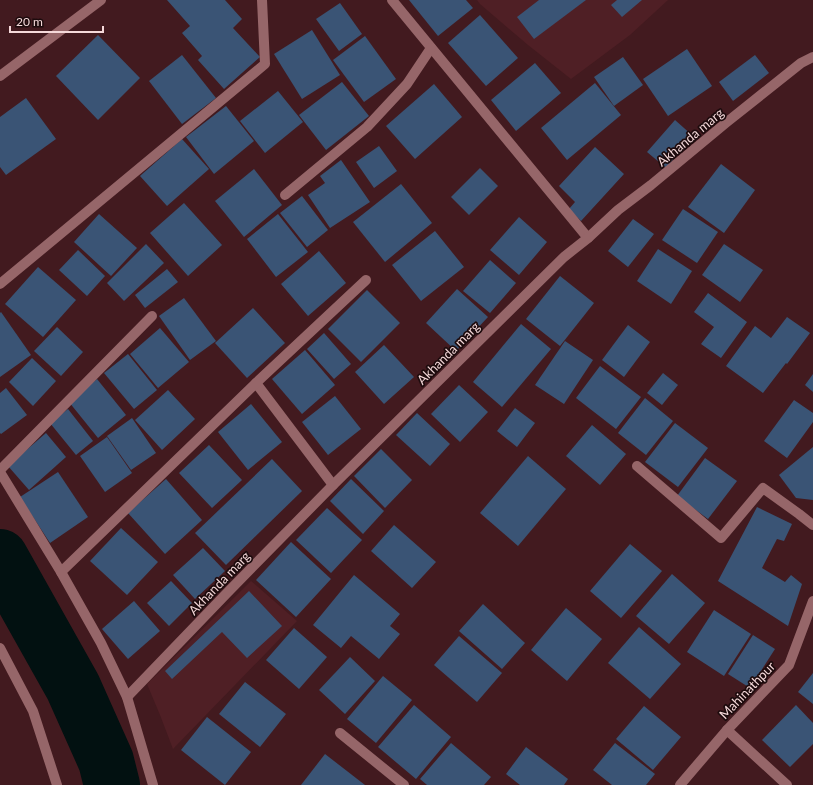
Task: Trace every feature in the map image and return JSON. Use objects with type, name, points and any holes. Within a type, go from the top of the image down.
[{"type":"street","points":[[0,76],[101,0]]},
{"type":"street","points":[[0,284],[265,64],[262,0]]},
{"type":"street","points":[[392,0],[588,238]]},
{"type":"street","points":[[285,195],[366,127],[407,84],[431,48]]},
{"type":"street","name":"Akhanda marg","points":[[127,697],[333,484],[564,257],[588,238],[618,210],[651,186],[782,77],[801,62],[813,57]]},
{"type":"street","points":[[61,572],[256,383],[366,280]]},
{"type":"street","points":[[152,316],[0,471],[61,572],[101,643],[127,697],[153,785]]},
{"type":"street","points":[[256,383],[333,484]]},
{"type":"street","points":[[637,466],[721,538],[763,488],[813,525]]},
{"type":"street","name":"Mahinathpur","points":[[680,785],[727,730],[789,666],[813,601]]},
{"type":"street","points":[[0,648],[33,711],[57,785]]},
{"type":"street","points":[[727,730],[787,785]]},
{"type":"street","points":[[340,733],[404,785]]},
{"type":"shaded area","points":[[477,0],[668,0],[630,35],[571,79],[528,45]]},
{"type":"shaded area","points":[[251,581],[297,621],[173,749],[147,684]]},
{"type":"building","points":[[167,0],[225,0],[242,19],[233,28],[260,57],[224,89],[198,60],[202,56],[182,33],[190,26]]},
{"type":"building","points":[[409,0],[466,0],[473,8],[438,36]]},
{"type":"building","points":[[539,0],[586,0],[534,39],[517,17]]},
{"type":"building","points":[[617,0],[642,0],[622,17],[611,5]]},
{"type":"building","points":[[340,3],[362,34],[339,51],[316,19]]},
{"type":"building","points":[[480,15],[518,58],[486,86],[448,43]]},
{"type":"building","points":[[312,30],[340,75],[302,99],[274,54]]},
{"type":"building","points":[[98,35],[140,78],[98,120],[56,76]]},
{"type":"building","points":[[365,36],[396,79],[364,102],[333,60]]},
{"type":"building","points":[[687,49],[712,86],[668,116],[643,79]]},
{"type":"building","points":[[182,55],[216,98],[182,124],[149,81]]},
{"type":"building","points":[[755,55],[769,73],[733,101],[719,82]]},
{"type":"building","points":[[623,57],[643,85],[614,106],[594,77]]},
{"type":"building","points":[[535,63],[561,93],[516,131],[491,100]]},
{"type":"building","points":[[342,82],[369,116],[326,150],[299,115]]},
{"type":"building","points":[[595,83],[621,115],[567,160],[541,128]]},
{"type":"building","points":[[434,84],[462,117],[415,159],[386,126]]},
{"type":"building","points":[[278,91],[303,122],[265,153],[240,121]]},
{"type":"building","points":[[26,98],[56,139],[6,175],[0,167],[0,117]]},
{"type":"building","points":[[226,106],[254,141],[214,174],[186,137]]},
{"type":"building","points":[[675,120],[693,136],[666,168],[647,152]]},
{"type":"building","points":[[182,139],[209,169],[167,206],[140,176]]},
{"type":"building","points":[[379,146],[397,171],[374,188],[356,162]]},
{"type":"building","points":[[595,147],[624,174],[581,221],[569,209],[575,202],[559,186]]},
{"type":"building","points":[[341,160],[370,202],[330,228],[308,195],[325,183],[320,176]]},
{"type":"building","points":[[721,164],[755,190],[724,233],[688,207]]},
{"type":"building","points":[[480,168],[498,186],[469,215],[451,197]]},
{"type":"building","points":[[254,169],[282,205],[244,237],[215,201]]},
{"type":"building","points":[[401,184],[432,223],[385,262],[353,222]]},
{"type":"building","points":[[302,196],[328,230],[307,247],[280,213]]},
{"type":"building","points":[[184,203],[222,245],[188,276],[150,233]]},
{"type":"building","points":[[683,209],[718,232],[697,263],[662,240]]},
{"type":"building","points":[[99,214],[137,248],[111,276],[74,242]]},
{"type":"building","points":[[278,214],[308,252],[276,277],[247,239]]},
{"type":"building","points":[[519,217],[547,242],[519,275],[490,250]]},
{"type":"building","points":[[633,219],[654,234],[628,267],[608,251]]},
{"type":"building","points":[[435,231],[464,267],[421,301],[392,265]]},
{"type":"building","points":[[146,244],[164,263],[124,301],[107,283]]},
{"type":"building","points":[[724,244],[763,270],[740,302],[702,275]]},
{"type":"building","points":[[658,249],[692,271],[671,304],[637,281]]},
{"type":"building","points":[[78,250],[105,276],[87,296],[59,270]]},
{"type":"building","points":[[319,251],[346,283],[308,316],[281,284]]},
{"type":"building","points":[[490,260],[516,283],[490,313],[463,291]]},
{"type":"building","points":[[38,267],[76,300],[43,337],[5,304]]},
{"type":"building","points":[[167,269],[178,282],[145,308],[135,295]]},
{"type":"building","points":[[560,276],[594,303],[560,346],[526,319]]},
{"type":"building","points":[[457,289],[488,317],[456,351],[426,323]]},
{"type":"building","points":[[367,290],[400,323],[361,362],[328,329]]},
{"type":"building","points":[[708,293],[747,322],[721,358],[701,344],[714,327],[694,312]]},
{"type":"building","points":[[184,298],[216,341],[190,360],[159,316]]},
{"type":"building","points":[[253,308],[285,343],[247,378],[215,343]]},
{"type":"building","points":[[1,312],[31,355],[0,377],[0,313]]},
{"type":"building","points":[[787,317],[810,333],[763,393],[726,366],[755,326],[771,338]]},
{"type":"building","points":[[521,324],[551,349],[502,407],[473,382]]},
{"type":"building","points":[[628,325],[650,342],[624,377],[602,360]]},
{"type":"building","points":[[57,327],[83,352],[61,376],[34,351]]},
{"type":"building","points":[[160,328],[189,362],[158,388],[130,354]]},
{"type":"building","points":[[324,333],[351,364],[334,379],[307,349]]},
{"type":"building","points":[[565,341],[593,360],[564,404],[535,385]]},
{"type":"building","points":[[384,345],[414,377],[384,404],[355,372]]},
{"type":"building","points":[[305,350],[335,385],[302,414],[272,379]]},
{"type":"building","points":[[128,354],[157,390],[134,409],[104,373]]},
{"type":"building","points":[[32,358],[56,381],[33,406],[9,382]]},
{"type":"building","points":[[600,366],[641,397],[616,429],[576,398]]},
{"type":"building","points":[[663,373],[678,385],[662,405],[647,393]]},
{"type":"building","points":[[813,374],[813,392],[805,385]]},
{"type":"building","points":[[97,379],[126,415],[98,438],[69,402]]},
{"type":"building","points":[[459,385],[488,412],[460,442],[431,414]]},
{"type":"building","points":[[6,388],[27,415],[1,434],[0,393]]},
{"type":"building","points":[[168,390],[195,419],[162,450],[135,420]]},
{"type":"building","points":[[335,396],[361,429],[328,455],[302,422]]},
{"type":"building","points":[[645,398],[673,421],[646,455],[618,433]]},
{"type":"building","points":[[794,400],[813,413],[813,422],[787,458],[764,441]]},
{"type":"building","points":[[251,404],[282,442],[248,470],[218,432]]},
{"type":"building","points":[[515,408],[535,423],[517,447],[497,431]]},
{"type":"building","points":[[68,409],[93,441],[76,455],[50,423]]},
{"type":"building","points":[[417,413],[450,444],[430,466],[396,435]]},
{"type":"building","points":[[132,418],[156,453],[131,470],[107,436]]},
{"type":"building","points":[[675,423],[708,448],[678,487],[645,462]]},
{"type":"building","points":[[592,425],[626,454],[600,485],[566,456]]},
{"type":"building","points":[[46,433],[66,457],[29,490],[8,466]]},
{"type":"building","points":[[107,437],[132,473],[105,492],[80,456]]},
{"type":"building","points":[[209,445],[242,480],[212,508],[179,473]]},
{"type":"building","points":[[813,447],[813,500],[796,498],[779,475]]},
{"type":"building","points":[[381,449],[412,480],[385,508],[354,476]]},
{"type":"building","points":[[528,456],[566,489],[518,546],[480,513]]},
{"type":"building","points":[[705,458],[737,481],[708,519],[677,496]]},
{"type":"building","points":[[272,459],[302,491],[226,565],[195,533]]},
{"type":"building","points":[[58,472],[88,517],[50,543],[20,497]]},
{"type":"building","points":[[166,479],[202,520],[165,554],[128,513]]},
{"type":"building","points":[[351,479],[384,511],[363,534],[330,501]]},
{"type":"building","points":[[757,507],[792,524],[784,541],[777,539],[762,568],[785,582],[791,575],[802,584],[788,626],[718,581]]},
{"type":"building","points":[[327,508],[362,540],[331,573],[296,540]]},
{"type":"building","points":[[394,525],[436,562],[412,588],[371,551]]},
{"type":"building","points":[[121,528],[158,562],[127,595],[90,561]]},
{"type":"building","points":[[291,542],[331,579],[296,617],[256,580]]},
{"type":"building","points":[[630,544],[662,571],[621,618],[590,591]]},
{"type":"building","points":[[203,548],[225,571],[195,599],[173,575]]},
{"type":"building","points":[[672,574],[705,603],[669,644],[636,616]]},
{"type":"building","points":[[354,575],[400,614],[390,626],[400,634],[379,659],[351,636],[341,648],[313,625]]},
{"type":"building","points":[[171,581],[192,603],[169,626],[147,603]]},
{"type":"building","points":[[249,591],[282,626],[247,658],[222,632],[172,679],[165,671]]},
{"type":"building","points":[[134,601],[160,631],[128,659],[102,629]]},
{"type":"building","points":[[483,604],[525,643],[502,669],[459,631]]},
{"type":"building","points":[[566,608],[602,639],[567,681],[531,650]]},
{"type":"building","points":[[714,610],[751,634],[724,676],[687,652]]},
{"type":"building","points":[[639,627],[681,664],[650,699],[608,663]]},
{"type":"building","points":[[294,628],[327,657],[299,689],[266,660]]},
{"type":"building","points":[[753,635],[775,649],[750,688],[728,674]]},
{"type":"building","points":[[459,636],[502,673],[477,702],[434,665]]},
{"type":"building","points":[[350,657],[375,681],[345,714],[319,690]]},
{"type":"building","points":[[813,673],[813,704],[798,692]]},
{"type":"building","points":[[383,676],[412,700],[376,743],[347,719]]},
{"type":"building","points":[[245,682],[286,714],[260,747],[219,714]]},
{"type":"building","points":[[414,705],[451,737],[416,779],[378,747]]},
{"type":"building","points":[[796,705],[813,723],[813,744],[790,767],[762,740]]},
{"type":"building","points":[[644,706],[681,737],[653,770],[616,739]]},
{"type":"building","points":[[207,717],[251,752],[225,785],[181,750]]},
{"type":"building","points":[[451,743],[491,777],[484,785],[427,785],[420,779]]},
{"type":"building","points":[[615,743],[655,774],[646,785],[612,785],[593,770]]},
{"type":"building","points":[[526,747],[568,779],[564,785],[520,785],[506,774]]},
{"type":"building","points":[[325,754],[365,785],[301,785]]},
{"type":"waterway","points":[[0,557],[73,687],[106,761],[112,785]]}]
